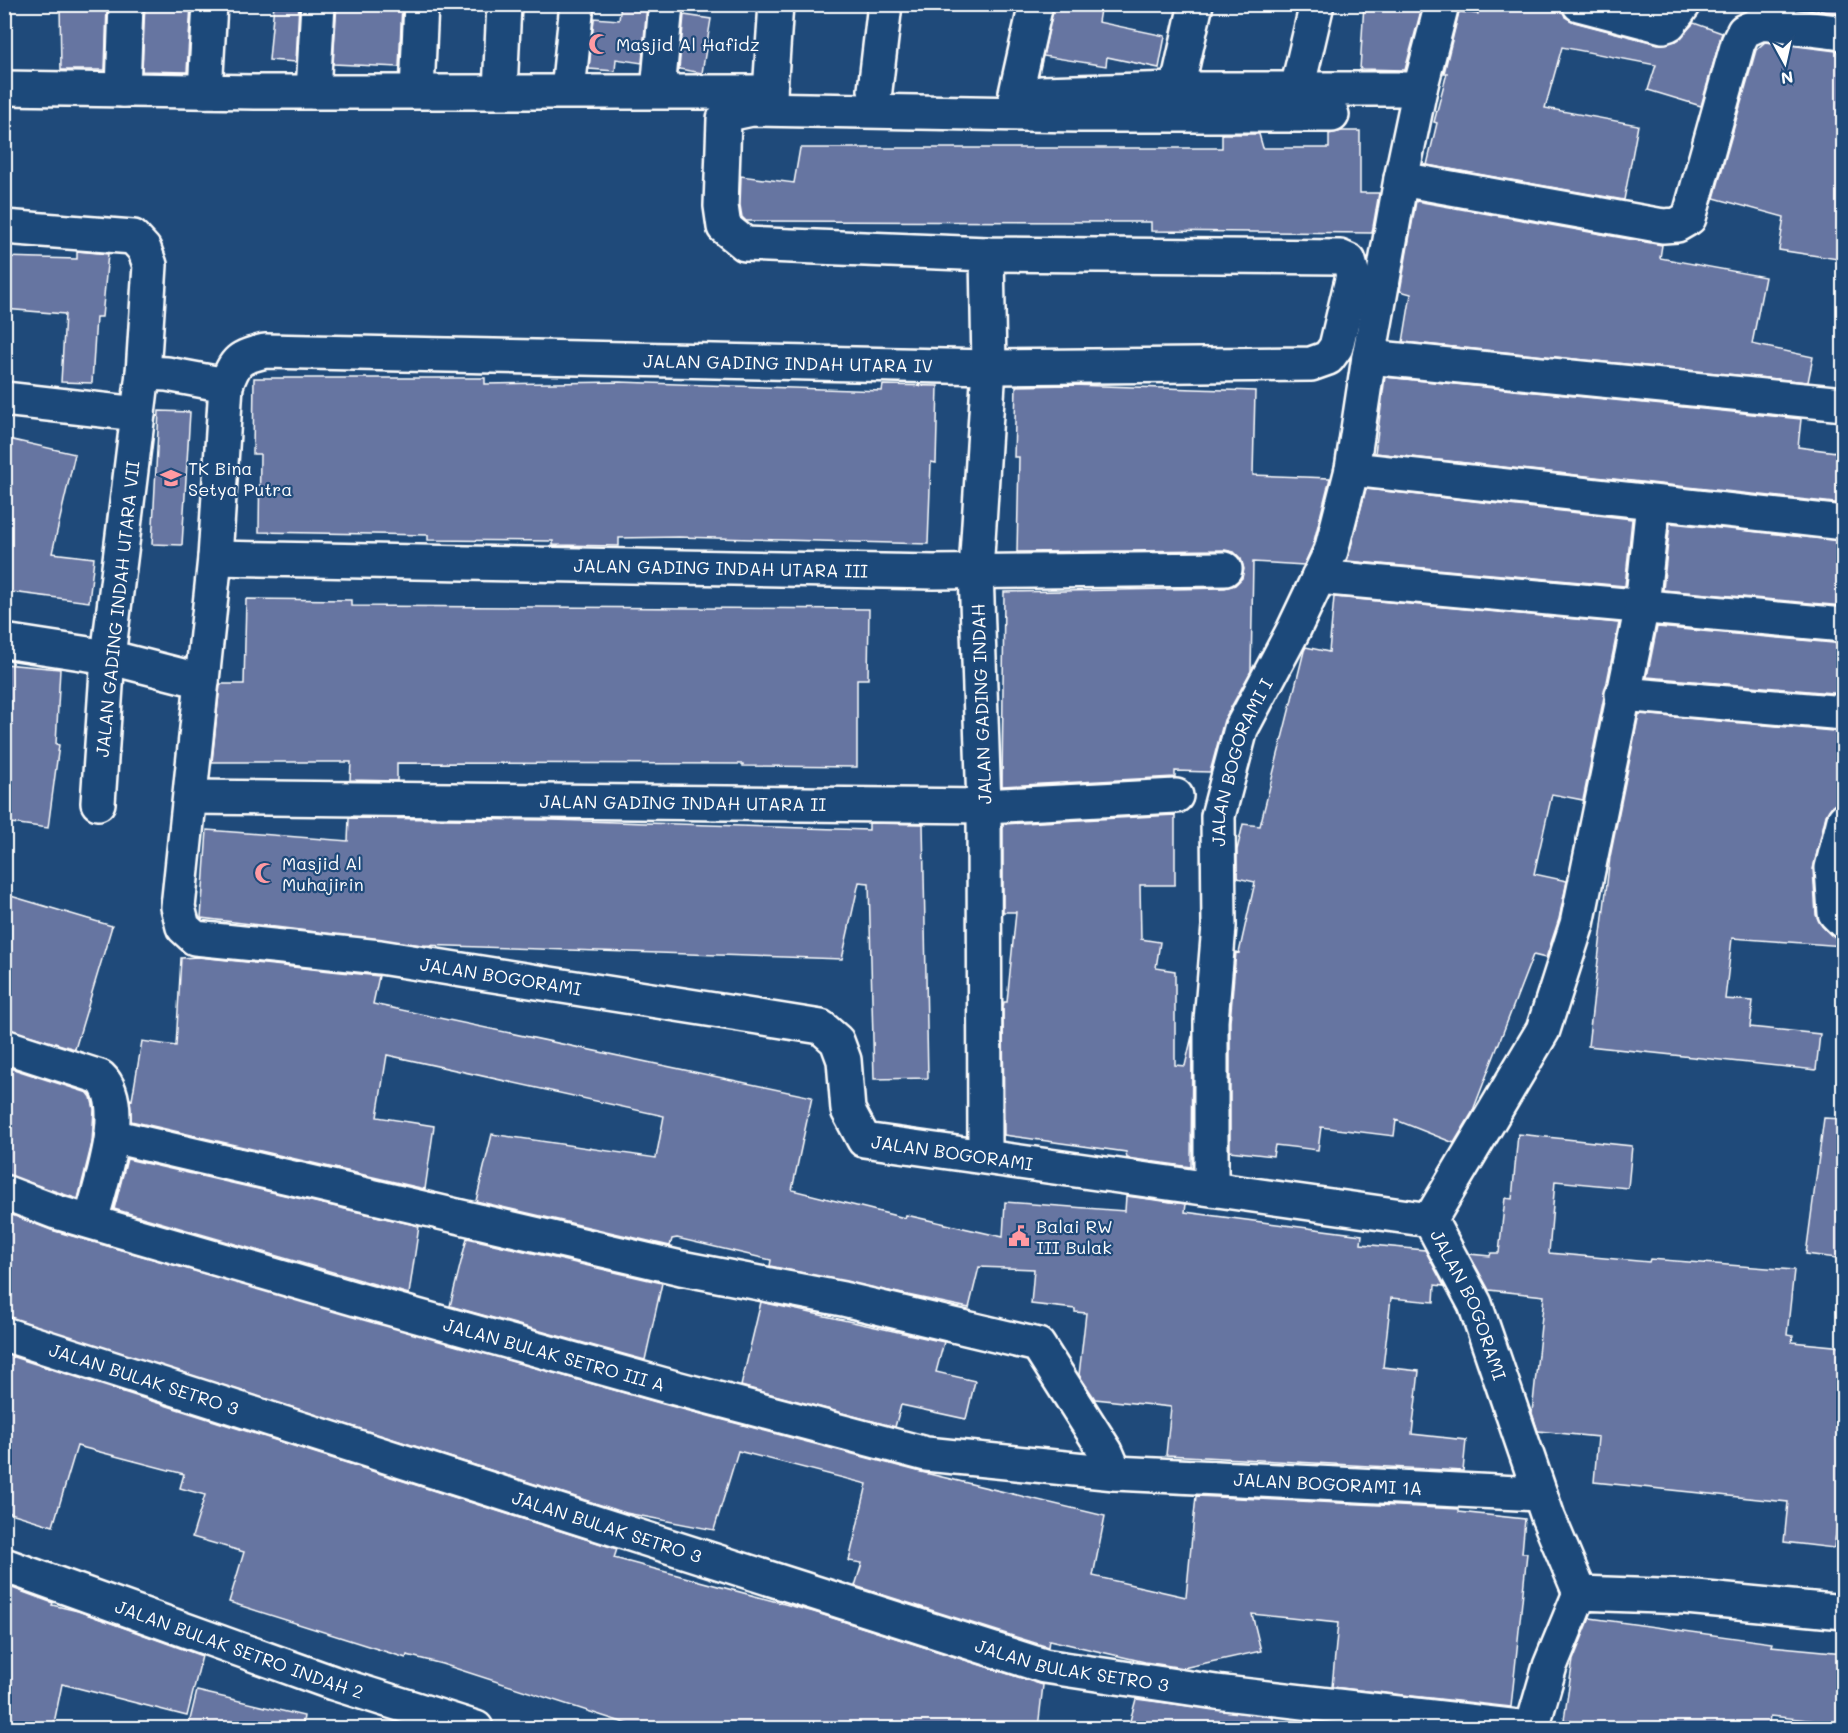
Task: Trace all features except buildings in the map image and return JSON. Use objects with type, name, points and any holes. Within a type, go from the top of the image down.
[{"type":"street","points":[[123,90],[126,4]]},
{"type":"street","points":[[205,91],[210,4]]},
{"type":"street","points":[[314,92],[318,4]]},
{"type":"street","points":[[417,91],[421,4]]},
{"type":"street","points":[[500,91],[504,4]]},
{"type":"street","points":[[568,91],[577,4]]},
{"type":"street","points":[[658,91],[666,4]]},
{"type":"street","points":[[770,92],[776,4]]},
{"type":"street","points":[[875,90],[885,4]]},
{"type":"street","points":[[1016,93],[1036,4]]},
{"type":"street","points":[[1177,89],[1196,4]]},
{"type":"street","points":[[1297,89],[1317,4]]},
{"type":"street","name":"JALAN BOGORAMI I","points":[[1211,1188],[1211,1021],[1220,926],[1218,816],[1241,729],[1293,631],[1331,550],[1352,469],[1369,357],[1401,179],[1420,89],[1442,4]]},
{"type":"street","points":[[1586,5],[1664,26],[1669,24],[1684,4]]},
{"type":"street","points":[[1401,179],[1663,226],[1677,225],[1689,218],[1738,43],[1744,31],[1762,23],[1844,33]]},
{"type":"street","points":[[4,88],[314,92],[875,90],[1016,93],[1177,89],[1420,89]]},
{"type":"street","points":[[987,254],[745,244],[724,227],[721,206],[724,119],[733,113],[752,109],[1080,115],[1332,115]]},
{"type":"street","name":"JALAN GADING INDAH UTARA VII","points":[[4,227],[133,237],[144,249],[150,265],[155,374],[138,414],[108,657],[98,803]]},
{"type":"street","name":"JALAN GADING INDAH UTARA IV","points":[[215,383],[235,362],[245,356],[265,351],[988,367],[1311,364],[1328,358],[1336,347],[1353,275],[1349,261],[1340,256],[987,254]]},
{"type":"street","name":"JALAN GADING INDAH","points":[[985,1155],[984,806],[976,571],[988,367],[987,254]]},
{"type":"street","points":[[1369,357],[1844,404]]},
{"type":"street","points":[[155,374],[215,383],[215,558],[191,797]]},
{"type":"street","points":[[4,399],[138,414]]},
{"type":"street","points":[[1352,469],[1844,523]]},
{"type":"street","points":[[1430,1220],[1543,1030],[1577,924],[1622,694],[1642,606],[1653,503]]},
{"type":"street","name":"JALAN GADING INDAH UTARA III","points":[[215,558],[934,572],[1225,569]]},
{"type":"street","points":[[1318,577],[1844,625]]},
{"type":"street","points":[[4,641],[108,657],[202,681]]},
{"type":"street","points":[[1622,694],[1844,713]]},
{"type":"street","name":"JALAN GADING INDAH UTARA II","points":[[191,797],[984,806],[1176,796]]},
{"type":"street","name":"JALAN BOGORAMI","points":[[191,797],[177,906],[183,927],[195,938],[380,957],[821,1027],[837,1041],[844,1060],[848,1110],[864,1140],[937,1152],[985,1155],[1430,1220],[1474,1304],[1540,1494],[1580,1593]]},
{"type":"street","points":[[1844,820],[1832,868],[1835,913],[1844,922]]},
{"type":"street","points":[[4,1046],[99,1077],[108,1086],[112,1101],[112,1136],[91,1221]]},
{"type":"street","points":[[112,1136],[681,1268],[843,1299],[1038,1345],[1106,1452],[1115,1473]]},
{"type":"street","name":"JALAN BULAK SETRO III A","points":[[4,1192],[91,1221],[624,1374],[926,1454],[1115,1473]]},
{"type":"street","name":"JALAN BULAK SETRO 3","points":[[4,1334],[1044,1666],[1216,1692],[1530,1728]]},
{"type":"street","name":"JALAN BOGORAMI 1A","points":[[1115,1473],[1540,1494]]},
{"type":"street","name":"JALAN BULAK SETRO INDAH 2","points":[[4,1565],[333,1683],[476,1728]]},
{"type":"street","points":[[1530,1728],[1550,1666],[1580,1593],[1686,1597],[1844,1612]]},
{"type":"place","name":"Masjid Al Hafidz","points":[[599,44]]},
{"type":"place","name":"TK Bina Setya Putra","points":[[171,478]]},
{"type":"place","name":"Masjid Al Muhajirin","points":[[265,873]]},
{"type":"place","name":"Balai RW III Bulak","points":[[1019,1236]]}]
